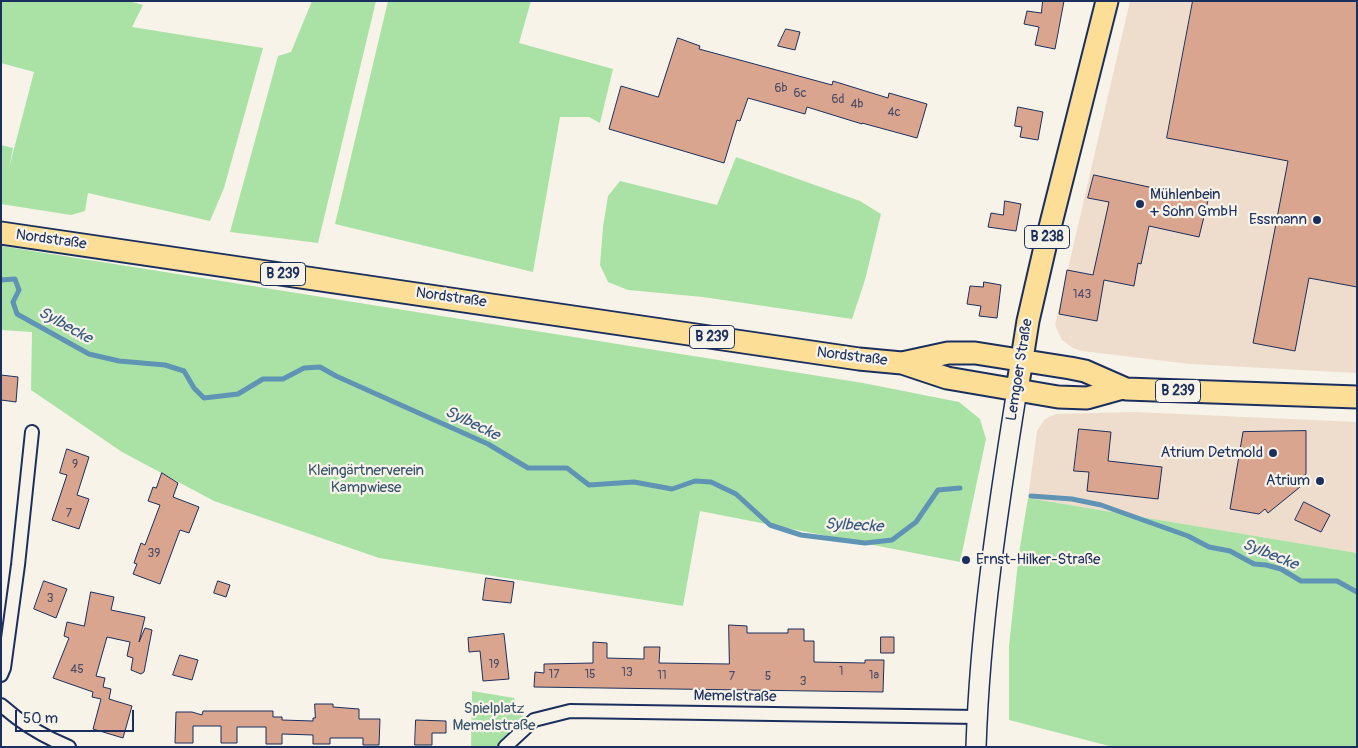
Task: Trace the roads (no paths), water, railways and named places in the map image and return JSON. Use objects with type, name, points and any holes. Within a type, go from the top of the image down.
[{"type":"main road","name":"Lemgoer Straße","points":[[976,747],[984,636],[999,506],[1030,314],[1107,1]]},
{"type":"main road","name":"Nordstraße","points":[[1,233],[859,359],[902,363],[947,378],[1058,397],[1087,398],[1124,388]]},
{"type":"main road","name":"Nordstraße","points":[[902,363],[948,352],[975,353],[1022,360]]},
{"type":"main road","name":"B 239","points":[[1022,360],[1085,372],[1124,388],[1357,397]]},
{"type":"street","points":[[1,675],[4,668],[18,566],[32,432]]},
{"type":"street","points":[[1,705],[18,720],[69,747]]},
{"type":"street","name":"Memelstraße","points":[[505,747],[534,720],[570,711],[977,717]]},
{"type":"waterway","name":"Sylbecke","points":[[1,280],[15,279],[19,290],[13,302],[17,314],[89,354],[119,361],[165,365],[184,371],[194,388],[204,398],[238,394],[263,379],[283,379],[304,368],[320,367],[336,376],[488,444],[528,468],[567,468],[589,485],[634,482],[672,489],[695,481],[711,482],[736,494],[770,525],[801,535],[865,543],[892,540],[916,522],[938,490],[960,488]]},
{"type":"waterway","name":"Sylbecke","points":[[1031,496],[1072,499],[1101,505],[1188,536],[1209,547],[1230,551],[1254,564],[1281,569],[1301,581],[1337,581],[1357,592]]},
{"type":"place","name":"Mühlenbein + Sohn GmbH","points":[[1140,204]]},
{"type":"place","name":"Essmann","points":[[1317,220]]},
{"type":"place","name":"Atrium Detmold","points":[[1273,453]]},
{"type":"place","name":"Atrium","points":[[1320,481]]},
{"type":"place","name":"Ernst-Hilker-Straße","points":[[966,560]]},
{"type":"park label","name":"Kleingärtnerverein Kampwiese","points":[[366,480]]},
{"type":"park label","name":"Spielplatz Memelstraße","points":[[494,718]]}]
